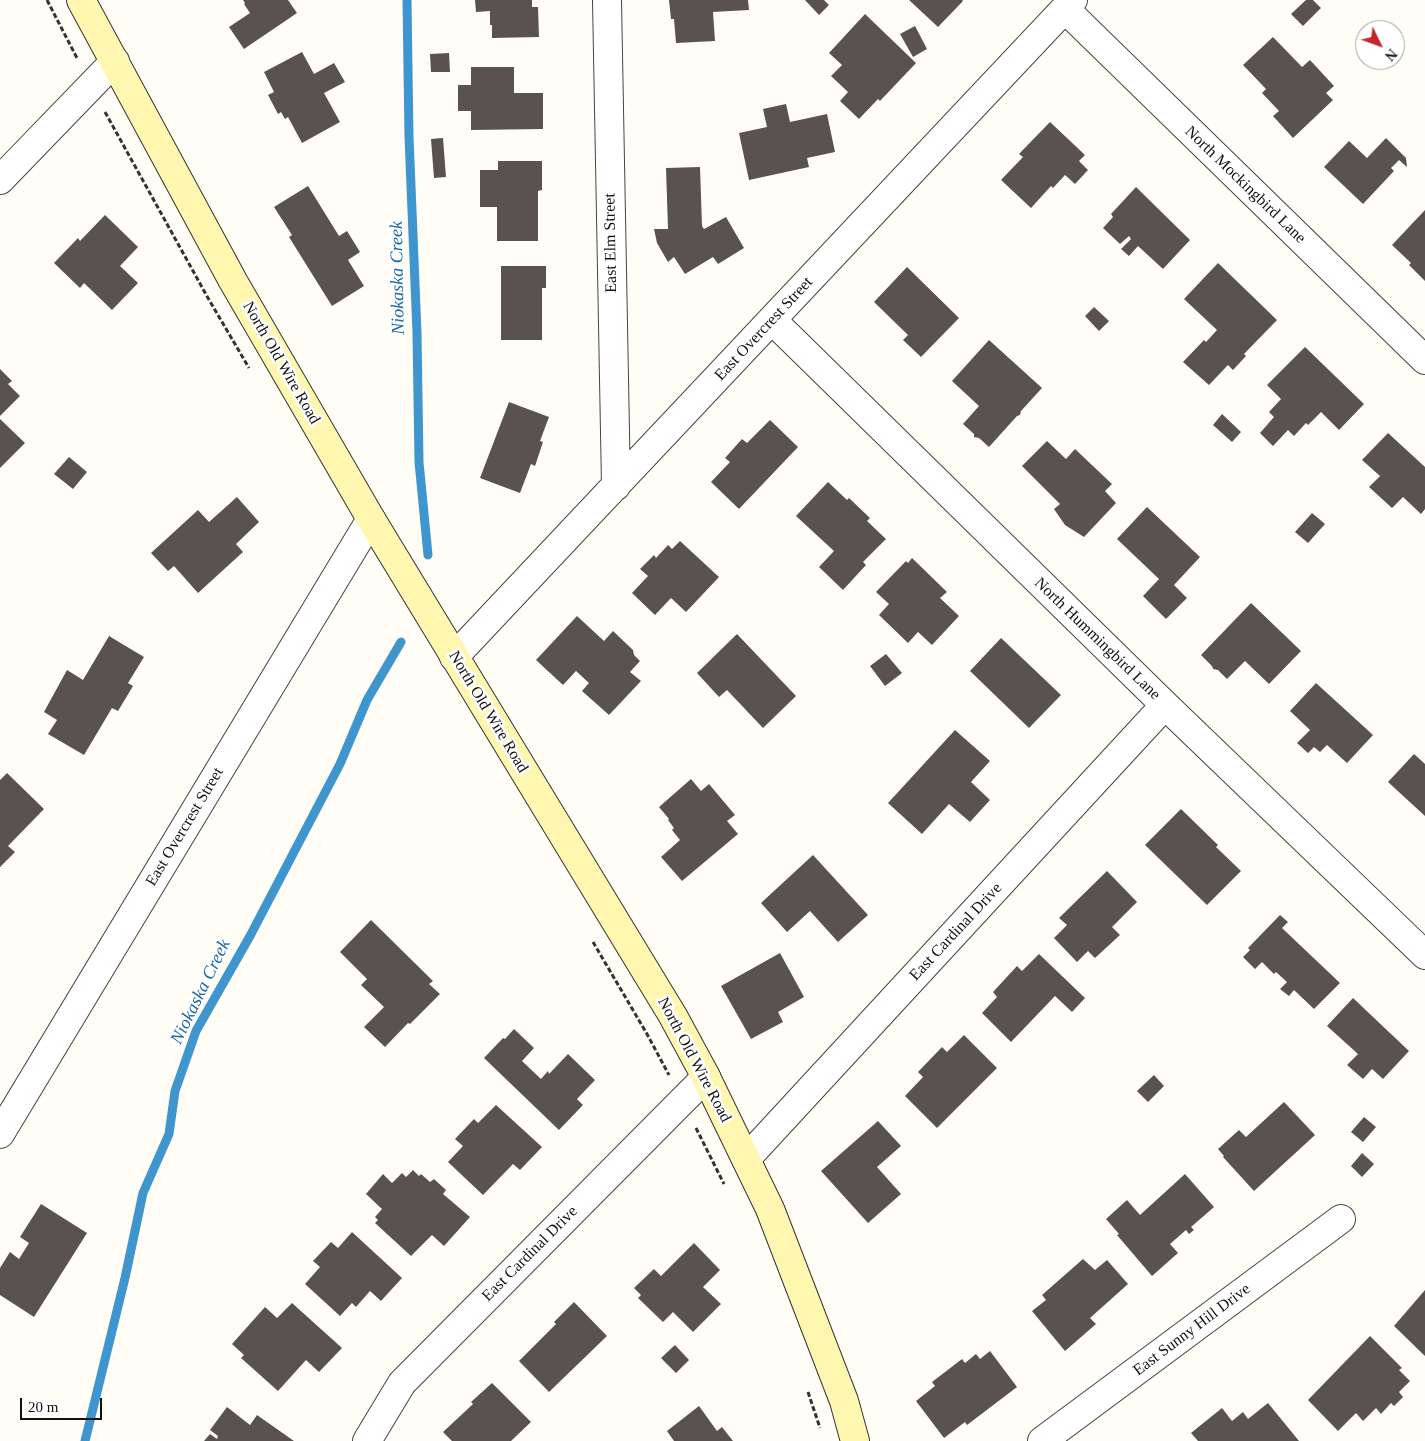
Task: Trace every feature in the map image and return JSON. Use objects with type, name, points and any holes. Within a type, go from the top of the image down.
[{"type":"street","name":"North Old Wire Road","points":[[82,0],[233,281],[371,519],[668,1008],[706,1077],[770,1209],[844,1401],[856,1441]]},
{"type":"street","name":"East Elm Street","points":[[607,0],[616,486]]},
{"type":"street","name":"East Overcrest Street","points":[[454,657],[1069,5]]},
{"type":"street","name":"North Mockingbird Lane","points":[[1069,5],[1425,360]]},
{"type":"street","points":[[0,180],[115,60]]},
{"type":"street","name":"North Hummingbird Lane","points":[[772,320],[1165,706],[1425,955]]},
{"type":"street","name":"East Overcrest Street","points":[[0,1134],[371,519]]},
{"type":"street","name":"East Cardinal Drive","points":[[746,1159],[1165,706]]},
{"type":"street","name":"East Cardinal Drive","points":[[367,1441],[402,1383],[706,1077]]},
{"type":"street","name":"East Sunny Hill Drive","points":[[1042,1441],[1341,1219]]},
{"type":"path","points":[[47,0],[78,60]]},
{"type":"path","points":[[702,1140],[728,1191]]},
{"type":"path","points":[[807,1388],[821,1432]]},
{"type":"building","points":[[243,0],[288,0],[297,13],[244,49],[229,27],[250,13]]},
{"type":"building","points":[[475,0],[532,0],[532,7],[538,7],[539,37],[492,38],[490,11],[476,12]]},
{"type":"building","points":[[669,0],[748,0],[749,10],[713,12],[715,41],[676,43],[674,19],[671,19]]},
{"type":"building","points":[[805,0],[824,0],[829,5],[819,15]]},
{"type":"building","points":[[909,0],[962,0],[963,1],[938,27]]},
{"type":"building","points":[[1306,0],[1313,0],[1321,8],[1303,26],[1291,14]]},
{"type":"building","points":[[865,14],[916,63],[880,101],[878,99],[859,119],[840,101],[848,92],[831,76],[842,65],[829,53]]},
{"type":"building","points":[[915,26],[927,49],[913,57],[900,34]]},
{"type":"building","points":[[1273,37],[1302,67],[1310,60],[1334,86],[1326,93],[1333,100],[1293,138],[1273,116],[1279,111],[1262,93],[1266,89],[1243,65]]},
{"type":"building","points":[[302,52],[314,74],[334,63],[345,82],[324,93],[340,122],[302,143],[288,117],[285,119],[281,112],[278,114],[268,95],[274,92],[264,72]]},
{"type":"building","points":[[449,53],[450,72],[431,72],[430,54]]},
{"type":"building","points":[[471,67],[514,67],[514,93],[543,93],[543,129],[471,130],[471,111],[458,111],[458,85],[471,85]]},
{"type":"building","points":[[786,104],[790,122],[827,114],[835,152],[807,158],[809,167],[749,180],[739,133],[767,127],[763,109]]},
{"type":"building","points":[[1050,122],[1085,155],[1079,161],[1088,170],[1075,184],[1065,175],[1053,188],[1051,186],[1031,208],[1001,180],[1023,157],[1019,154]]},
{"type":"building","points":[[443,138],[446,177],[434,178],[431,139]]},
{"type":"building","points":[[1386,138],[1406,158],[1407,167],[1399,160],[1391,168],[1394,171],[1363,204],[1324,167],[1349,141],[1367,158]]},
{"type":"building","points":[[498,161],[542,161],[542,190],[538,191],[538,241],[497,241],[497,207],[480,207],[480,170],[498,170]]},
{"type":"building","points":[[700,167],[702,226],[704,229],[726,217],[744,248],[718,264],[713,257],[685,274],[674,257],[668,262],[657,243],[654,229],[668,229],[666,168]]},
{"type":"building","points":[[308,186],[339,236],[347,231],[360,252],[348,260],[364,286],[332,306],[289,237],[292,235],[274,207]]},
{"type":"building","points":[[1136,187],[1190,240],[1163,269],[1138,246],[1129,256],[1121,249],[1131,239],[1129,236],[1120,244],[1103,228],[1113,217],[1111,214]]},
{"type":"building","points":[[1425,210],[1425,281],[1409,265],[1411,263],[1392,245]]},
{"type":"building","points":[[105,215],[138,247],[120,266],[138,283],[112,310],[84,283],[80,288],[54,263],[78,238],[80,241]]},
{"type":"building","points":[[1218,263],[1277,320],[1244,354],[1246,356],[1233,370],[1228,365],[1209,385],[1183,362],[1204,340],[1206,342],[1217,330],[1184,299]]},
{"type":"building","points":[[501,266],[546,266],[546,288],[542,288],[542,340],[501,340]]},
{"type":"building","points":[[907,267],[959,318],[921,357],[903,340],[908,335],[874,302]]},
{"type":"building","points":[[1094,307],[1109,321],[1099,331],[1085,316]]},
{"type":"building","points":[[989,340],[1042,388],[1021,411],[1020,415],[989,447],[979,438],[974,437],[974,434],[963,424],[979,406],[952,381]]},
{"type":"building","points":[[1305,347],[1364,404],[1339,430],[1321,412],[1308,425],[1306,423],[1294,436],[1288,430],[1273,446],[1260,433],[1274,417],[1269,412],[1281,399],[1267,385]]},
{"type":"building","points":[[0,369],[12,381],[8,384],[20,396],[0,416]]},
{"type":"building","points":[[509,402],[549,417],[540,441],[543,442],[535,466],[531,464],[520,493],[480,478]]},
{"type":"building","points":[[1222,414],[1241,432],[1232,442],[1213,425]]},
{"type":"building","points":[[0,419],[25,443],[0,468]]},
{"type":"building","points":[[770,420],[798,447],[739,509],[711,482],[730,462],[725,458],[742,439],[747,443]]},
{"type":"building","points":[[1388,433],[1425,467],[1425,509],[1421,514],[1403,497],[1392,508],[1369,487],[1380,476],[1362,460]]},
{"type":"building","points":[[1047,441],[1066,459],[1075,449],[1112,484],[1105,491],[1116,503],[1084,537],[1065,525],[1054,509],[1060,504],[1022,466]]},
{"type":"building","points":[[69,457],[87,472],[73,489],[54,474]]},
{"type":"building","points":[[828,482],[847,500],[849,498],[870,518],[867,521],[886,539],[863,562],[866,565],[843,590],[819,567],[834,551],[796,516]]},
{"type":"building","points":[[237,497],[259,522],[236,544],[243,552],[198,593],[174,566],[168,571],[151,553],[198,510],[209,522]]},
{"type":"building","points":[[1147,507],[1200,557],[1174,585],[1187,598],[1166,619],[1143,596],[1159,579],[1117,539]]},
{"type":"building","points":[[1312,513],[1325,524],[1308,543],[1295,532]]},
{"type":"building","points":[[680,541],[719,577],[686,612],[671,598],[655,615],[632,593],[648,576],[640,569],[654,555],[656,558],[668,545],[672,549]]},
{"type":"building","points":[[912,558],[947,592],[940,598],[959,616],[932,645],[918,632],[908,643],[879,615],[889,604],[876,592],[906,561],[908,563]]},
{"type":"building","points":[[1251,603],[1301,651],[1269,684],[1245,661],[1227,679],[1218,670],[1213,669],[1201,655]]},
{"type":"building","points":[[577,616],[604,641],[613,631],[633,650],[634,655],[640,661],[630,672],[641,681],[609,715],[582,691],[589,683],[576,671],[563,685],[536,660]]},
{"type":"building","points":[[737,634],[796,696],[763,728],[727,690],[719,697],[697,673]]},
{"type":"building","points":[[109,636],[144,657],[128,683],[133,686],[118,711],[112,708],[84,755],[48,734],[57,720],[44,712],[67,670],[83,680]]},
{"type":"building","points":[[1001,638],[1061,695],[1029,728],[970,671]]},
{"type":"building","points":[[886,654],[902,673],[885,686],[870,666]]},
{"type":"building","points":[[1316,683],[1373,735],[1347,763],[1327,745],[1320,752],[1314,747],[1308,753],[1297,743],[1310,730],[1290,711]]},
{"type":"building","points":[[955,730],[990,761],[971,782],[990,800],[970,822],[949,804],[922,834],[888,803]]},
{"type":"building","points":[[1414,754],[1425,764],[1425,816],[1388,782]]},
{"type":"building","points":[[7,773],[44,809],[8,846],[15,852],[0,867],[0,780]]},
{"type":"building","points":[[691,779],[701,791],[709,784],[735,815],[727,821],[738,834],[682,881],[661,857],[680,840],[672,830],[674,828],[669,819],[659,807]]},
{"type":"building","points":[[1181,809],[1218,845],[1216,847],[1241,871],[1207,905],[1145,845]]},
{"type":"building","points":[[813,855],[868,915],[838,942],[810,911],[787,932],[761,903]]},
{"type":"building","points":[[1107,871],[1137,902],[1112,927],[1120,935],[1095,958],[1088,951],[1077,962],[1054,938],[1067,925],[1059,918]]},
{"type":"building","points":[[1280,915],[1288,922],[1282,928],[1340,983],[1314,1009],[1294,990],[1289,996],[1280,989],[1287,982],[1276,972],[1274,974],[1262,962],[1255,969],[1243,957],[1250,950],[1248,948]]},
{"type":"building","points":[[371,920],[433,981],[429,984],[440,994],[385,1047],[364,1027],[384,1007],[361,985],[367,979],[340,952]]},
{"type":"building","points":[[780,953],[804,997],[778,1012],[783,1022],[751,1039],[721,986]]},
{"type":"building","points":[[1039,954],[1085,998],[1072,1012],[1055,996],[1011,1042],[982,1013],[997,997],[993,992],[1017,966],[1022,971]]},
{"type":"building","points":[[1353,998],[1409,1051],[1383,1079],[1372,1069],[1363,1079],[1347,1065],[1358,1054],[1327,1026]]},
{"type":"building","points":[[514,1029],[534,1048],[522,1061],[541,1079],[548,1071],[549,1074],[568,1054],[595,1080],[577,1099],[583,1105],[559,1130],[484,1058]]},
{"type":"building","points":[[964,1035],[997,1068],[937,1128],[905,1096],[923,1077],[918,1072],[942,1047],[947,1052]]},
{"type":"building","points":[[1154,1075],[1164,1086],[1148,1102],[1137,1091]]},
{"type":"building","points":[[1284,1102],[1315,1135],[1254,1191],[1218,1149],[1239,1130],[1246,1137]]},
{"type":"building","points":[[496,1105],[542,1147],[520,1170],[513,1164],[483,1195],[448,1162],[463,1146],[455,1139],[474,1119],[478,1123]]},
{"type":"building","points":[[1364,1117],[1376,1127],[1363,1142],[1351,1132]]},
{"type":"building","points":[[878,1121],[901,1146],[877,1167],[901,1194],[868,1223],[821,1171]]},
{"type":"building","points":[[1362,1153],[1374,1164],[1362,1177],[1351,1166]]},
{"type":"building","points":[[413,1170],[430,1182],[434,1179],[446,1190],[443,1194],[470,1217],[444,1246],[432,1235],[411,1256],[375,1223],[378,1220],[375,1217],[382,1209],[366,1194],[383,1174],[392,1183],[402,1173],[406,1177]]},
{"type":"building","points":[[1185,1174],[1214,1207],[1191,1227],[1194,1230],[1189,1234],[1186,1230],[1170,1244],[1178,1253],[1152,1276],[1106,1219],[1127,1200],[1140,1215]]},
{"type":"building","points":[[41,1204],[87,1233],[34,1317],[0,1295],[0,1268],[10,1252],[19,1259],[29,1243],[20,1237]]},
{"type":"building","points":[[352,1232],[402,1278],[381,1301],[370,1291],[356,1307],[352,1303],[340,1316],[305,1284],[320,1267],[313,1261],[331,1242],[338,1248]]},
{"type":"building","points":[[694,1243],[720,1270],[703,1287],[721,1304],[693,1332],[673,1312],[663,1322],[638,1298],[641,1295],[634,1288],[654,1269],[661,1276]]},
{"type":"building","points":[[1083,1259],[1095,1270],[1107,1260],[1128,1284],[1090,1318],[1096,1324],[1065,1351],[1032,1311],[1046,1300],[1042,1295]]},
{"type":"building","points":[[1425,1290],[1425,1356],[1394,1326]]},
{"type":"building","points":[[574,1302],[607,1336],[549,1392],[519,1361],[556,1324],[554,1322]]},
{"type":"building","points":[[292,1303],[342,1348],[319,1372],[306,1360],[278,1391],[241,1358],[244,1355],[232,1344],[265,1307],[277,1318]]},
{"type":"building","points":[[1370,1336],[1402,1368],[1399,1370],[1410,1381],[1399,1392],[1403,1397],[1394,1406],[1391,1403],[1381,1414],[1376,1408],[1363,1421],[1356,1413],[1338,1431],[1308,1400]]},
{"type":"building","points":[[675,1345],[689,1360],[676,1373],[661,1358]]},
{"type":"building","points":[[990,1351],[1017,1387],[967,1425],[965,1422],[944,1438],[916,1401],[935,1386],[932,1382],[962,1359],[965,1363],[976,1354],[980,1359]]},
{"type":"building","points":[[492,1383],[531,1422],[511,1441],[452,1441],[443,1432]]},
{"type":"building","points":[[1268,1403],[1299,1441],[1198,1441],[1191,1433],[1222,1408],[1232,1421],[1243,1412],[1248,1419]]},
{"type":"building","points":[[699,1406],[717,1431],[722,1427],[733,1441],[674,1441],[667,1431]]},
{"type":"building","points":[[227,1407],[250,1425],[257,1415],[294,1441],[204,1441],[210,1434],[217,1439],[218,1436],[210,1430]]},
{"type":"waterway","name":"Niokaska Creek","points":[[407,0],[409,137],[417,333],[419,462],[428,555]]},
{"type":"waterway","name":"Niokaska Creek","points":[[85,1441],[125,1278],[143,1193],[169,1134],[175,1091],[196,1031],[250,936],[340,764],[367,700],[401,642]]}]
